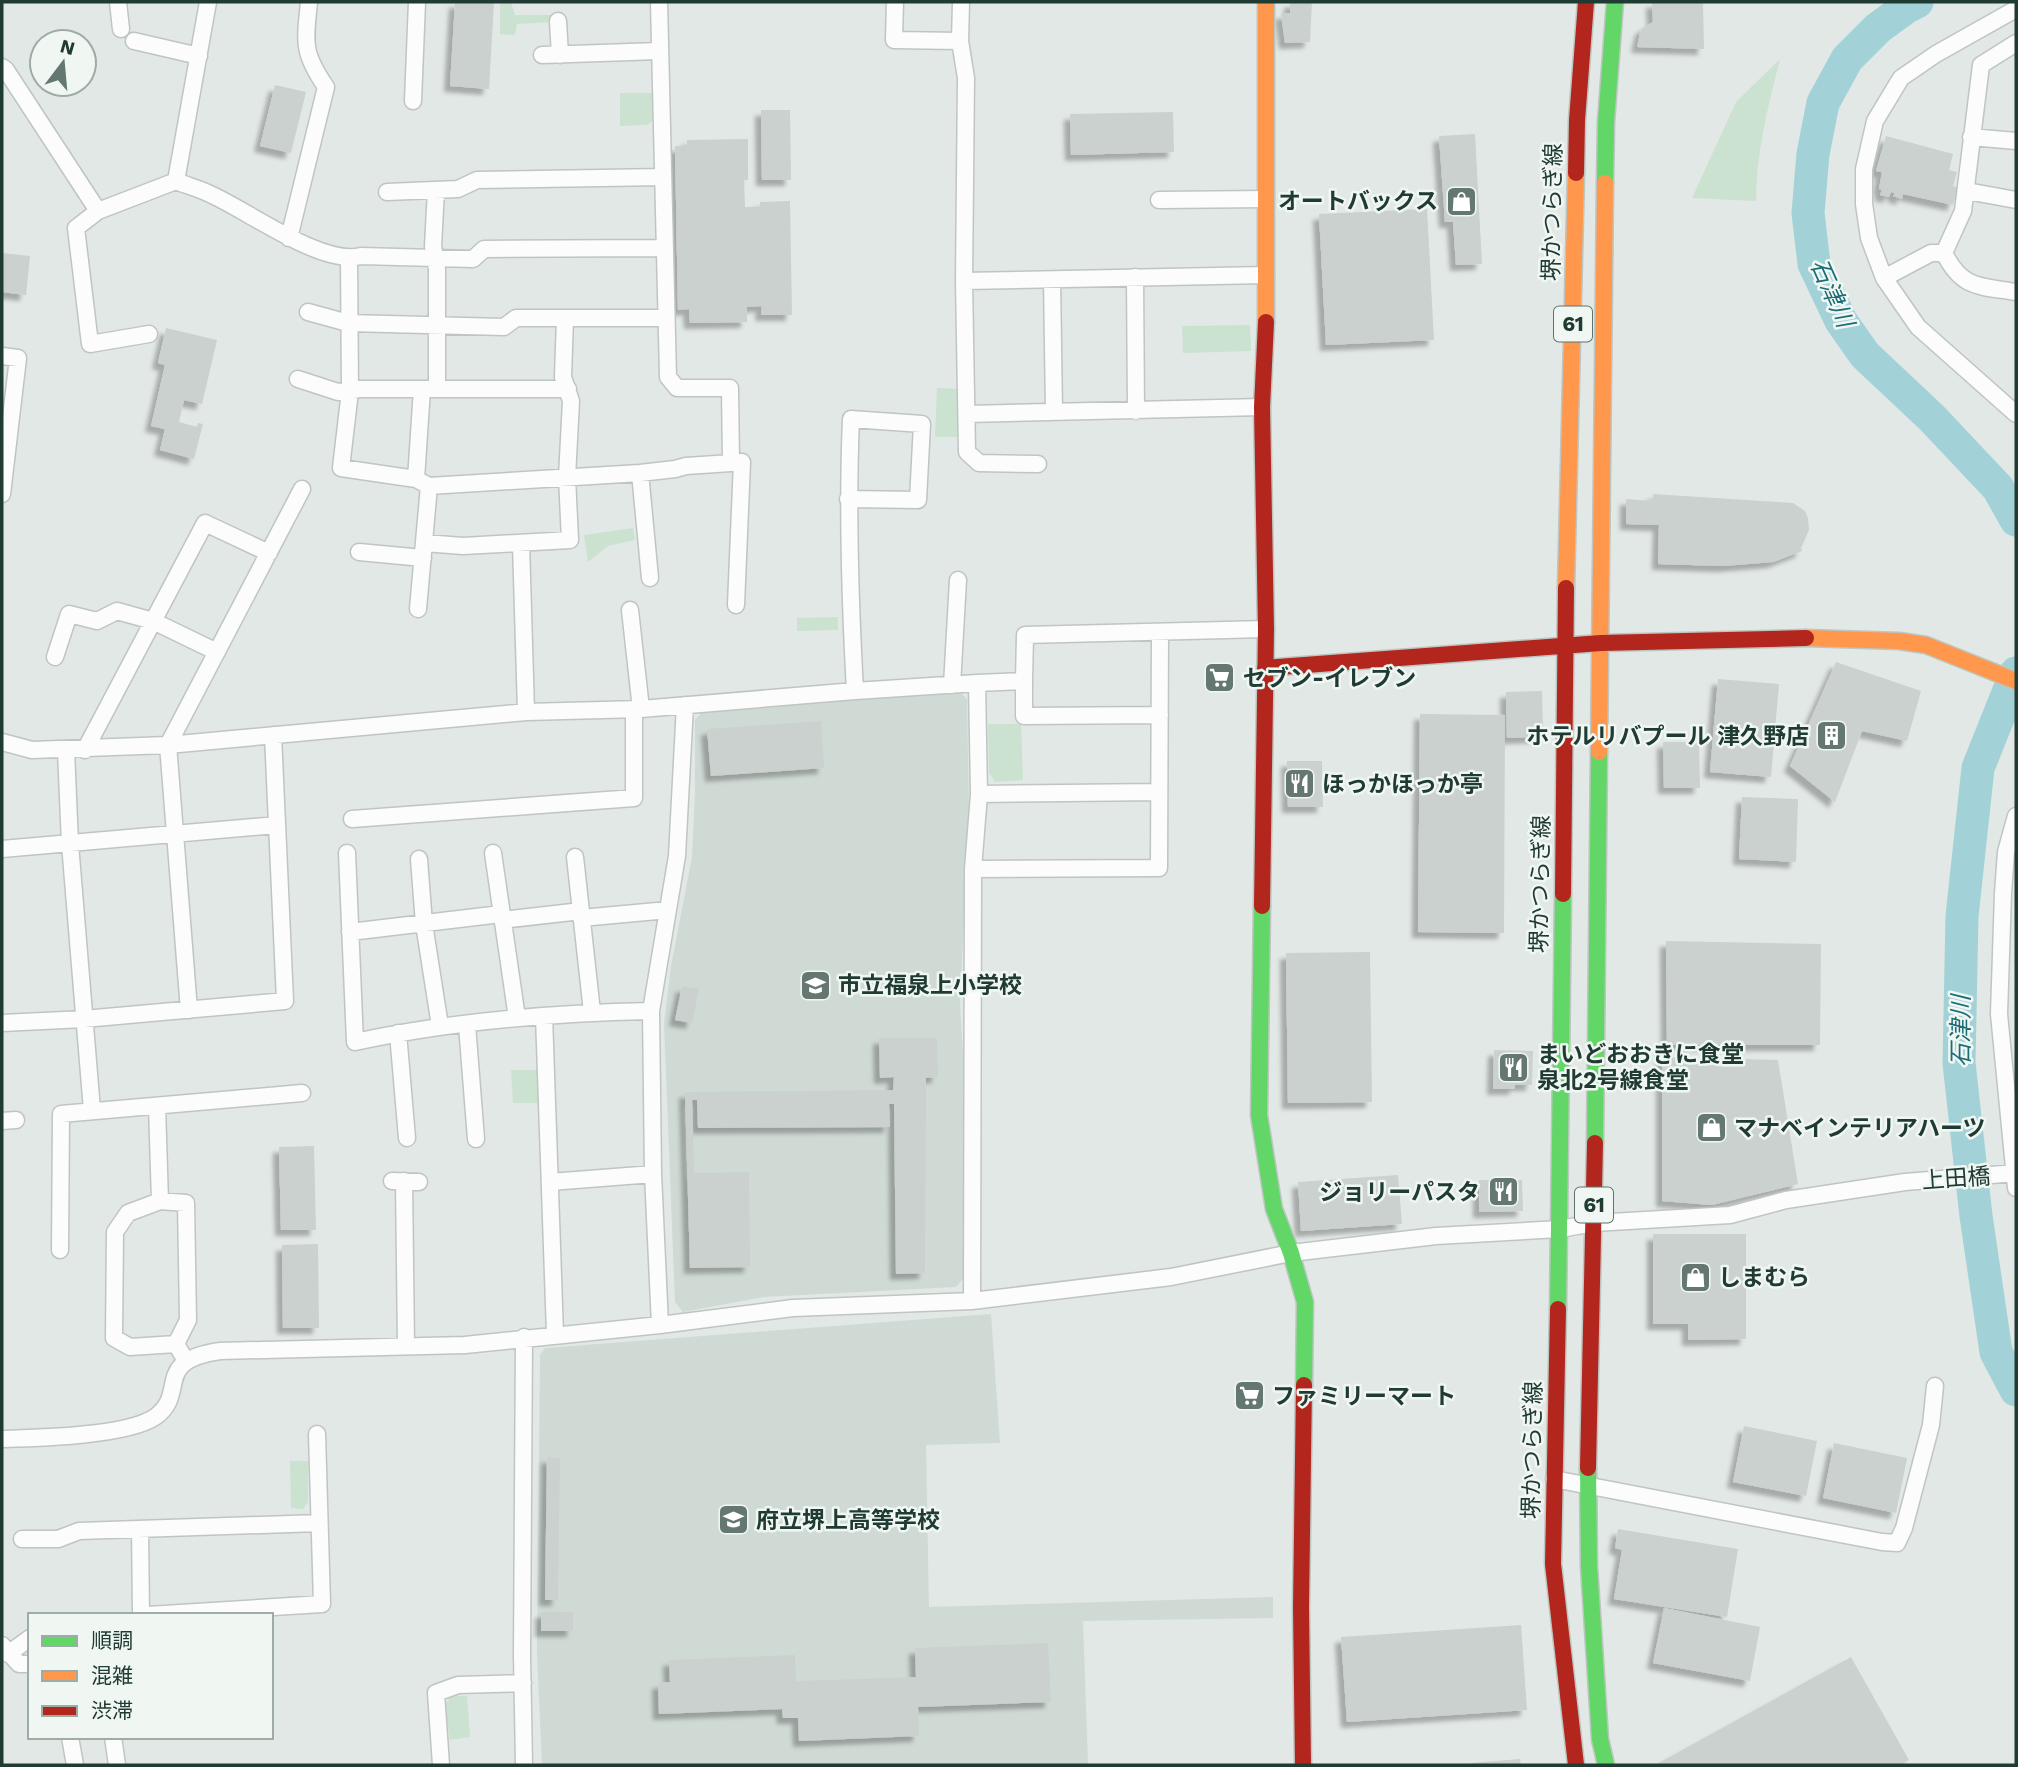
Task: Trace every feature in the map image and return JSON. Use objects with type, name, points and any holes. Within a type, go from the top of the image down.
[{"type":"main road","points":[[1266,2],[1266,275],[1262,407],[1266,629],[1259,1115],[1274,1209],[1291,1253],[1305,1302],[1301,1608],[1303,1765]]},
{"type":"main road","name":"堺かつらぎ線","points":[[1576,1765],[1553,1564],[1560,1229],[1565,647],[1577,120],[1586,2]]},
{"type":"main road","name":"61","points":[[1606,1765],[1600,1739],[1589,1566],[1588,1487],[1594,1223],[1606,122],[1615,2]]},
{"type":"main road","points":[[1265,668],[1601,643],[1824,638],[1899,641],[1926,645],[2016,681]]},
{"type":"street","points":[[118,2],[121,29]]},
{"type":"street","points":[[176,181],[208,2]]},
{"type":"street","points":[[289,238],[326,88],[313,69],[305,46],[309,2]]},
{"type":"street","points":[[413,102],[417,2]]},
{"type":"street","points":[[659,2],[668,377],[677,388],[730,388],[731,463]]},
{"type":"street","points":[[895,2],[894,40],[960,41]]},
{"type":"street","points":[[961,2],[960,41],[966,78],[964,281],[967,452],[979,463],[1038,464]]},
{"type":"street","points":[[2016,9],[1936,54],[1901,78],[1875,121],[1864,169],[1864,204],[1870,238],[1884,278],[1918,327],[2016,414]]},
{"type":"street","points":[[558,21],[560,55]]},
{"type":"street","points":[[134,41],[198,55]]},
{"type":"street","points":[[1944,253],[1963,211],[1982,65],[2016,43]]},
{"type":"street","points":[[541,55],[659,51]]},
{"type":"street","points":[[2,67],[98,211]]},
{"type":"street","points":[[1971,137],[2016,141]]},
{"type":"street","points":[[387,192],[458,189],[477,180],[663,177]]},
{"type":"street","points":[[149,334],[90,344],[76,228],[98,211],[176,181],[213,195],[289,238],[349,259],[361,256],[473,259],[484,248],[665,248]]},
{"type":"street","points":[[418,609],[423,550],[422,482],[429,389],[438,325],[433,246],[436,190]]},
{"type":"street","points":[[1967,191],[2016,200]]},
{"type":"street","points":[[1159,200],[1266,199]]},
{"type":"street","points":[[1884,278],[1931,253],[1944,253]]},
{"type":"street","points":[[1944,253],[1953,271],[1962,280],[2016,292]]},
{"type":"street","points":[[349,259],[350,391],[341,468],[422,482],[640,473],[742,462],[736,605]]},
{"type":"street","points":[[964,281],[1266,275]]},
{"type":"street","points":[[1135,278],[1136,411]]},
{"type":"street","points":[[1052,280],[1054,412]]},
{"type":"street","points":[[308,312],[348,323],[504,327],[516,318],[666,318]]},
{"type":"street","points":[[359,552],[570,540],[567,477],[571,401],[563,377],[565,318]]},
{"type":"street","points":[[2,356],[18,358],[4,446],[2,494]]},
{"type":"street","points":[[298,379],[338,392],[568,389]]},
{"type":"street","points":[[967,414],[1262,407]]},
{"type":"street","points":[[848,499],[918,500],[922,425],[851,419],[848,499],[848,575],[855,691]]},
{"type":"street","points":[[640,473],[650,578]]},
{"type":"street","points":[[188,1010],[168,746],[302,489]]},
{"type":"street","points":[[85,750],[205,523],[269,553]]},
{"type":"street","points":[[520,544],[526,712]]},
{"type":"street","points":[[952,685],[958,580]]},
{"type":"street","points":[[352,819],[634,798],[638,709],[630,610]]},
{"type":"street","points":[[55,657],[69,614],[97,621],[117,611],[153,621],[217,652]]},
{"type":"street","points":[[1160,715],[1024,716],[1024,635],[1266,629]]},
{"type":"street","points":[[973,869],[1158,868],[1160,632]]},
{"type":"street","points":[[2,742],[32,750],[168,746],[526,712],[638,709],[855,691],[1024,681]]},
{"type":"street","points":[[972,1301],[973,869],[979,794],[977,683]]},
{"type":"street","points":[[660,1325],[653,1174],[651,1011],[677,856],[685,705]]},
{"type":"street","points":[[2,1023],[84,1019],[293,1001],[277,825],[273,735]]},
{"type":"street","points":[[66,750],[70,844],[92,1111]]},
{"type":"street","points":[[979,794],[1159,792]]},
{"type":"street","points":[[2013,1177],[1999,1014],[2003,893],[2007,852],[2016,816]]},
{"type":"street","points":[[2,849],[277,825]]},
{"type":"street","points":[[346,853],[355,1042],[440,1026],[593,1012],[651,1011]]},
{"type":"street","points":[[493,853],[517,1018]]},
{"type":"street","points":[[575,857],[593,1012]]},
{"type":"street","points":[[419,859],[424,924],[440,1026]]},
{"type":"street","points":[[350,932],[502,917],[668,910]]},
{"type":"street","points":[[544,1016],[555,1334]]},
{"type":"street","points":[[467,1025],[476,1139]]},
{"type":"street","points":[[398,1033],[407,1138]]},
{"type":"street","points":[[60,1250],[61,1114],[302,1093]]},
{"type":"street","points":[[157,1105],[160,1201]]},
{"type":"street","points":[[550,1182],[653,1174]]},
{"type":"street","name":"上田橋","points":[[186,1361],[197,1354],[220,1351],[465,1345],[793,1308],[972,1301],[1171,1277],[1291,1253],[1436,1236],[1730,1215],[1786,1200],[1905,1181],[2013,1177]]},
{"type":"street","points":[[405,1181],[406,1346]]},
{"type":"street","points":[[160,1201],[186,1203],[188,1320],[176,1344],[130,1347],[114,1338],[115,1232],[128,1213],[160,1201]]},
{"type":"street","points":[[524,1337],[524,1765]]},
{"type":"street","points":[[2,1440],[71,1436],[139,1424],[154,1417],[163,1410],[177,1370],[186,1361],[176,1344]]},
{"type":"street","points":[[1555,1479],[1897,1543],[1905,1528],[1931,1425],[1935,1386]]},
{"type":"street","points":[[180,1613],[322,1604],[317,1434]]},
{"type":"street","points":[[22,1539],[58,1539],[79,1531],[319,1522]]},
{"type":"street","points":[[140,1528],[141,1613]]},
{"type":"street","points":[[28,1639],[4,1649],[19,1664],[28,1664]]},
{"type":"street","points":[[441,1765],[436,1693],[458,1685],[523,1683]]},
{"type":"street","points":[[70,1739],[75,1765]]},
{"type":"street","points":[[113,1739],[117,1765]]},
{"type":"shaded area","name":"市立福泉上小学校","points":[[959,691],[967,699],[969,814],[960,1003],[965,1089],[963,1279],[956,1287],[764,1297],[683,1312],[675,1302],[664,1023],[671,966],[692,857],[695,720],[703,711]]},
{"type":"shaded area","name":"府立堺上高等学校","points":[[991,1314],[1000,1443],[926,1445],[929,1607],[1273,1597],[1273,1618],[1083,1621],[1088,1765],[542,1765],[537,1654],[540,1355],[545,1348]]},
{"type":"green space","points":[[500,2],[511,2],[515,15],[553,15],[553,22],[517,24],[515,35],[500,34]]},
{"type":"green space","points":[[1780,59],[1760,148],[1756,201],[1692,198],[1736,102]]},
{"type":"green space","points":[[620,93],[654,93],[654,120],[647,125],[620,126]]},
{"type":"green space","points":[[1250,325],[1251,351],[1183,353],[1182,326]]},
{"type":"green space","points":[[937,388],[960,389],[958,437],[935,437]]},
{"type":"green space","points":[[633,528],[635,540],[608,546],[588,562],[584,535]]},
{"type":"green space","points":[[838,617],[838,630],[797,631],[797,618]]},
{"type":"green space","points":[[988,724],[1021,724],[1023,780],[995,782],[989,773]]},
{"type":"green space","points":[[511,1070],[539,1070],[540,1103],[513,1103]]},
{"type":"green space","points":[[290,1461],[308,1461],[308,1502],[303,1509],[291,1508]]},
{"type":"green space","points":[[452,1696],[467,1696],[470,1737],[450,1740],[445,1704]]},
{"type":"building","points":[[455,2],[494,2],[489,89],[450,86]]},
{"type":"building","points":[[1290,2],[1312,2],[1310,42],[1285,43],[1281,13],[1290,13]]},
{"type":"building","points":[[1652,2],[1703,2],[1704,49],[1637,47],[1641,29],[1653,22]]},
{"type":"building","points":[[275,85],[306,92],[291,153],[260,146]]},
{"type":"building","points":[[761,110],[790,110],[791,180],[762,180]]},
{"type":"building","points":[[1173,112],[1174,152],[1071,155],[1070,114]]},
{"type":"building","points":[[1475,134],[1482,264],[1456,265],[1453,222],[1445,222],[1439,136]]},
{"type":"building","points":[[1886,136],[1953,154],[1949,170],[1957,172],[1953,186],[1958,188],[1953,205],[1903,194],[1902,199],[1893,196],[1895,193],[1891,192],[1889,197],[1880,195],[1882,172],[1876,171]]},
{"type":"building","points":[[748,139],[748,180],[744,180],[745,207],[760,207],[760,202],[790,201],[792,315],[761,315],[762,306],[747,307],[747,322],[690,323],[689,309],[678,310],[675,146],[687,146],[687,140]]},
{"type":"building","points":[[1427,209],[1434,340],[1326,345],[1319,214]]},
{"type":"building","points":[[2,253],[30,256],[26,295],[2,292]]},
{"type":"building","points":[[166,328],[217,340],[202,404],[184,400],[179,422],[197,427],[198,423],[203,424],[194,459],[160,450],[165,429],[151,426],[165,365],[158,363]]},
{"type":"building","points":[[1653,494],[1793,503],[1805,511],[1809,530],[1802,551],[1773,562],[1723,566],[1658,564],[1659,525],[1626,524],[1626,499],[1652,501]]},
{"type":"building","name":"ホテルリバプール 津久野店","points":[[1836,662],[1921,691],[1907,741],[1862,731],[1835,802],[1790,766]]},
{"type":"building","points":[[1718,679],[1779,684],[1771,777],[1710,772]]},
{"type":"building","points":[[1542,691],[1543,737],[1507,738],[1506,692]]},
{"type":"building","points":[[1420,714],[1505,715],[1504,933],[1418,932]]},
{"type":"building","points":[[821,721],[824,768],[711,776],[707,729]]},
{"type":"building","points":[[1663,742],[1699,742],[1700,788],[1664,788]]},
{"type":"building","points":[[1287,761],[1322,761],[1323,807],[1288,807]]},
{"type":"building","points":[[1742,797],[1798,799],[1796,862],[1739,859]]},
{"type":"building","points":[[1666,941],[1821,944],[1820,1045],[1667,1045]]},
{"type":"building","points":[[1370,952],[1372,1102],[1288,1103],[1286,953]]},
{"type":"building","points":[[682,986],[699,989],[692,1023],[675,1020]]},
{"type":"building","points":[[879,1038],[937,1038],[938,1077],[926,1078],[925,1273],[896,1274],[894,1104],[889,1104],[890,1127],[698,1128],[697,1100],[692,1100],[694,1173],[749,1172],[750,1267],[690,1268],[685,1092],[893,1090],[894,1077],[880,1078]]},
{"type":"building","points":[[1494,1050],[1533,1051],[1532,1085],[1515,1085],[1515,1089],[1493,1089]]},
{"type":"building","points":[[1662,1057],[1778,1060],[1798,1184],[1712,1205],[1662,1201]]},
{"type":"building","points":[[314,1146],[316,1230],[281,1230],[279,1147]]},
{"type":"building","points":[[1398,1175],[1402,1224],[1301,1231],[1298,1182]]},
{"type":"building","points":[[1479,1180],[1522,1180],[1523,1211],[1479,1212]]},
{"type":"building","points":[[1653,1234],[1746,1234],[1746,1339],[1688,1340],[1688,1324],[1653,1324]]},
{"type":"building","points":[[318,1244],[319,1328],[283,1328],[282,1245]]},
{"type":"building","points":[[1744,1426],[1817,1441],[1806,1496],[1733,1482]]},
{"type":"building","points":[[1834,1443],[1907,1458],[1896,1513],[1823,1498]]},
{"type":"building","points":[[547,1457],[560,1458],[558,1600],[545,1600]]},
{"type":"building","points":[[1618,1529],[1738,1549],[1727,1617],[1614,1599],[1622,1550],[1615,1548]]},
{"type":"building","points":[[1664,1608],[1760,1627],[1750,1681],[1653,1663]]},
{"type":"building","points":[[541,1612],[573,1612],[573,1631],[541,1631]]},
{"type":"building","points":[[1521,1625],[1527,1710],[1347,1722],[1341,1637]]},
{"type":"building","points":[[1048,1643],[1051,1702],[918,1707],[919,1736],[799,1741],[798,1718],[783,1718],[782,1709],[659,1714],[658,1683],[670,1682],[669,1660],[795,1655],[796,1681],[916,1677],[915,1648]]},
{"type":"building","points":[[1851,1657],[1909,1760],[1901,1765],[1655,1765]]},
{"type":"building","points":[[1520,1759],[1521,1765],[1471,1763]]},
{"type":"waterway","name":"石津川","points":[[1917,2],[1878,28],[1847,59],[1823,103],[1813,154],[1808,213],[1814,264],[1841,321],[1865,355],[1932,418],[1998,488],[2016,520]]},
{"type":"waterway","name":"石津川","points":[[2016,673],[1978,768],[1962,916],[1959,1063],[1976,1216],[1996,1352],[2016,1390]]},
{"type":"traffic: fast","points":[[1605,183],[1606,122],[1615,2]]},
{"type":"traffic: fast","points":[[1595,1143],[1599,752]]},
{"type":"traffic: fast","points":[[1558,1309],[1563,894]]},
{"type":"traffic: fast","points":[[1262,906],[1259,1115],[1274,1209],[1291,1253],[1305,1302],[1304,1385]]},
{"type":"traffic: fast","points":[[1588,1468],[1589,1566],[1600,1739],[1606,1765]]},
{"type":"traffic: slow","points":[[1266,2],[1266,322]]},
{"type":"traffic: slow","points":[[1566,588],[1576,173]]},
{"type":"traffic: slow","points":[[1599,752],[1605,183]]},
{"type":"traffic: slow","points":[[1806,638],[1899,641],[1926,645],[2016,681]]},
{"type":"traffic: jam","points":[[1576,173],[1586,2]]},
{"type":"traffic: jam","points":[[1262,906],[1266,629],[1262,407],[1266,322]]},
{"type":"traffic: jam","points":[[1563,894],[1566,588]]},
{"type":"traffic: jam","points":[[1265,668],[1601,643],[1806,638]]},
{"type":"traffic: jam","points":[[1588,1468],[1595,1143]]},
{"type":"traffic: jam","points":[[1558,1309],[1553,1564],[1576,1765]]},
{"type":"traffic: jam","points":[[1303,1765],[1301,1608],[1304,1385]]},
{"type":"place","name":"オートバックス","points":[[1461,201]]},
{"type":"place","name":"セブン-イレブン","points":[[1220,678]]},
{"type":"place","name":"ホテルリバプール 津久野店","points":[[1832,736]]},
{"type":"place","name":"ほっかほっか亭","points":[[1299,784]]},
{"type":"place","name":"市立福泉上小学校","points":[[815,985]]},
{"type":"place","name":"まいどおおきに食堂 泉北2号線食堂","points":[[1514,1067]]},
{"type":"place","name":"マナベインテリアハーツ","points":[[1711,1128]]},
{"type":"place","name":"ジョリーパスタ","points":[[1503,1192]]},
{"type":"place","name":"しまむら","points":[[1695,1277]]},
{"type":"place","name":"ファミリーマート","points":[[1249,1396]]},
{"type":"place","name":"府立堺上高等学校","points":[[733,1520]]}]
